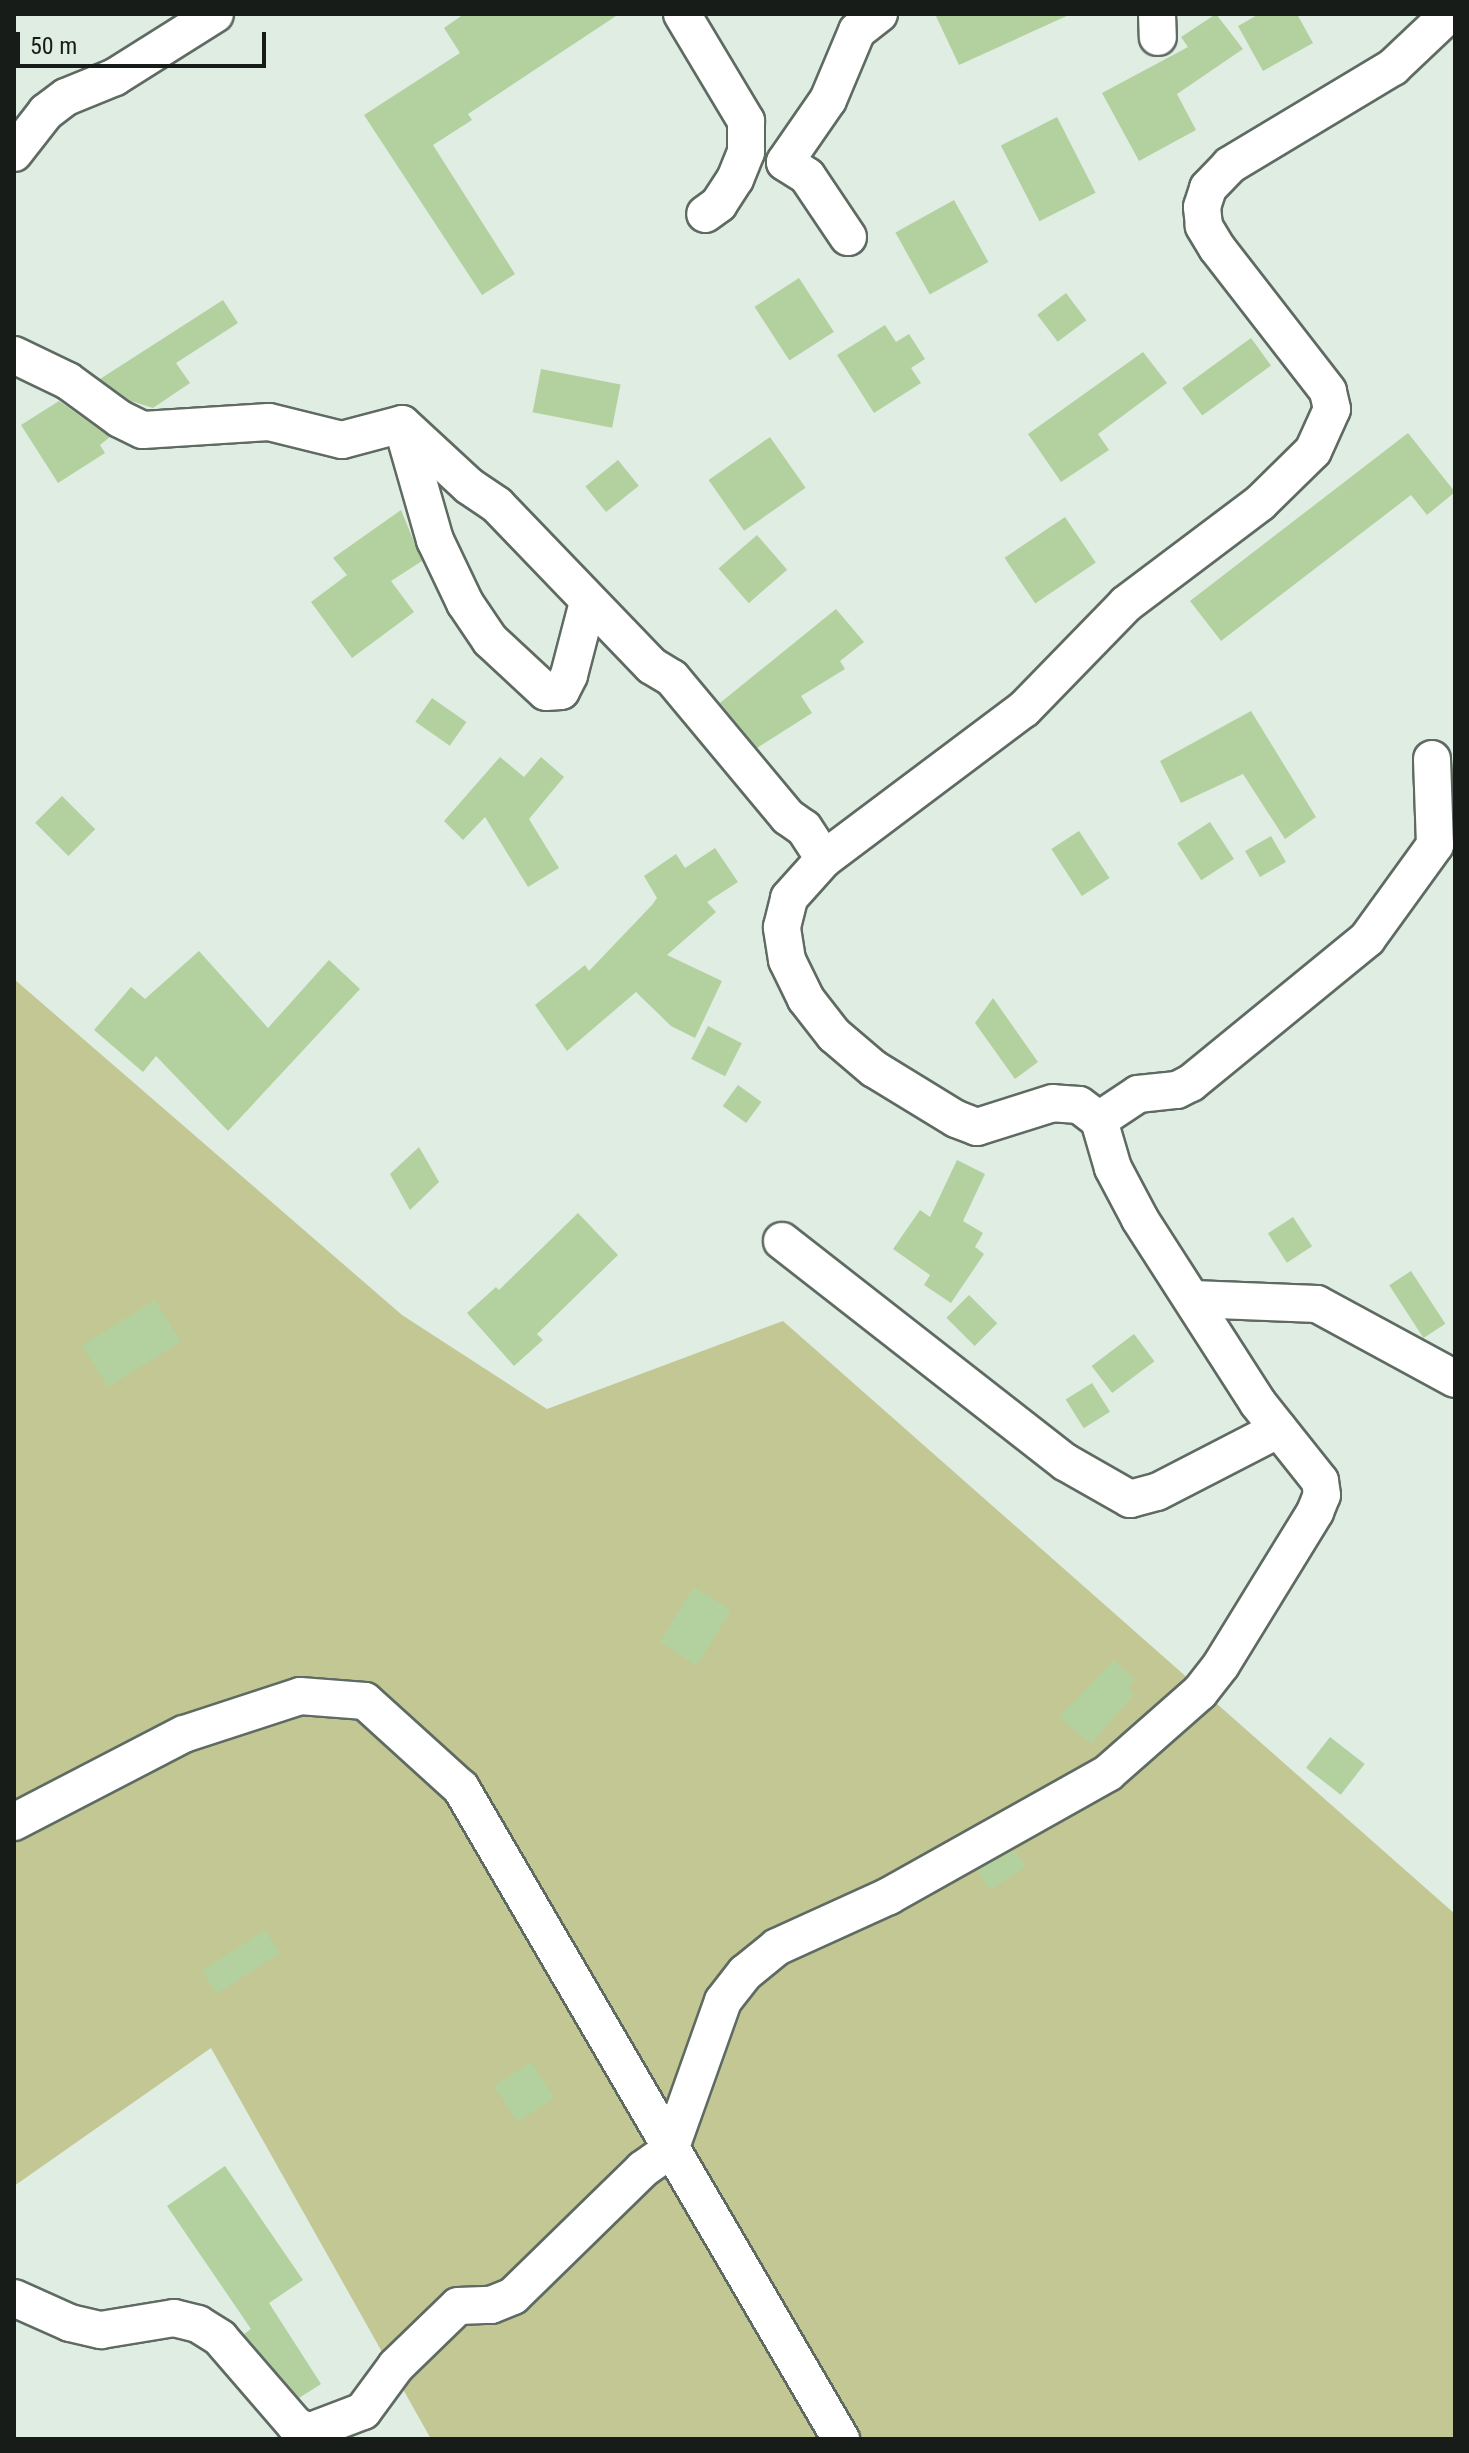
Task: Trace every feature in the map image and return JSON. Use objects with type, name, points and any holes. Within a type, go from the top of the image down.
[{"type":"street","points":[[14,153],[46,112],[66,97],[115,77],[215,14]]},
{"type":"street","points":[[682,14],[746,121],[785,162],[807,176],[848,237]]},
{"type":"street","points":[[785,162],[828,100],[857,31],[879,14]]},
{"type":"street","points":[[14,2298],[70,2323],[101,2330],[174,2318],[198,2324],[220,2338],[295,2425],[308,2432],[363,2411],[396,2366],[458,2306],[491,2305],[513,2296],[643,2169],[670,2150],[723,2001],[745,1973],[791,1939],[889,1896],[1108,1773],[1200,1692],[1322,1495],[1310,1464],[1279,1429],[1140,1219],[1113,1168],[1099,1120],[1079,1105],[1053,1103],[977,1127],[874,1069],[834,1035],[806,999],[787,960],[782,927],[789,898],[824,859],[1024,709],[1075,650],[1126,604],[1260,503],[1313,451],[1332,409],[1328,391],[1217,248],[1204,226],[1202,207],[1208,188],[1230,165],[1393,67],[1449,14]]},
{"type":"street","points":[[705,214],[719,204],[735,179],[746,152],[746,121]]},
{"type":"street","points":[[14,355],[68,381],[143,430],[269,422],[342,440],[402,424]]},
{"type":"street","points":[[402,424],[469,486],[497,505],[588,602],[706,714],[788,817],[804,828],[824,859]]},
{"type":"street","points":[[402,424],[435,540],[465,603],[490,640],[546,692],[561,691],[569,675],[588,602]]},
{"type":"street","points":[[1099,1120],[1138,1094],[1177,1090],[1191,1083],[1367,939],[1435,845],[1432,759]]},
{"type":"street","points":[[782,1241],[1065,1462],[1130,1499],[1157,1492],[1279,1429]]},
{"type":"street","points":[[1193,1299],[1240,1304],[1278,1299],[1317,1304],[1455,1379]]},
{"type":"street","points":[[1218,1340],[1240,1304]]},
{"type":"street","points":[[14,1822],[184,1734],[300,1696],[365,1701],[461,1788],[670,2150],[766,2304],[841,2439]]},
{"type":"green space","points":[[14,979],[402,1315],[547,1409],[783,1321],[1455,1914],[1455,2439],[431,2439],[211,2048],[14,2186]]},
{"type":"building","points":[[464,14],[619,14],[468,114],[472,120],[433,145],[515,274],[482,295],[364,115],[460,53],[444,28]]},
{"type":"building","points":[[935,14],[1071,14],[959,65]]},
{"type":"building","points":[[1216,14],[1243,49],[1177,94],[1196,130],[1139,161],[1102,93],[1188,47],[1181,37]]},
{"type":"building","points":[[1259,14],[1297,14],[1313,43],[1263,71],[1238,26]]},
{"type":"building","points":[[1057,117],[1096,193],[1039,221],[1001,146]]},
{"type":"building","points":[[954,200],[988,262],[930,295],[895,232]]},
{"type":"building","points":[[799,278],[834,332],[789,361],[755,307]]},
{"type":"building","points":[[1066,293],[1086,320],[1058,342],[1037,315]]},
{"type":"building","points":[[223,300],[238,323],[176,363],[190,383],[153,408],[131,401],[100,379]]},
{"type":"building","points":[[885,325],[896,342],[909,334],[925,359],[911,368],[921,383],[874,413],[837,355]]},
{"type":"building","points":[[1251,338],[1271,366],[1202,415],[1182,388]]},
{"type":"building","points":[[1143,352],[1167,383],[1098,434],[1109,450],[1061,482],[1028,434]]},
{"type":"building","points":[[541,369],[621,384],[612,428],[533,412]]},
{"type":"building","points":[[59,401],[110,437],[100,445],[105,453],[58,483],[21,425]]},
{"type":"building","points":[[1408,433],[1455,492],[1427,515],[1411,495],[1221,641],[1190,601]]},
{"type":"building","points":[[770,437],[806,488],[744,531],[709,480]]},
{"type":"building","points":[[618,460],[639,486],[606,512],[585,486]]},
{"type":"building","points":[[401,510],[422,561],[391,581],[414,612],[352,658],[311,602],[347,575],[333,558]]},
{"type":"building","points":[[1065,517],[1096,563],[1035,603],[1004,558]]},
{"type":"building","points":[[757,535],[787,570],[749,603],[719,568]]},
{"type":"building","points":[[836,609],[864,642],[840,661],[845,669],[801,696],[812,713],[757,748],[720,703]]},
{"type":"building","points":[[432,698],[466,722],[450,746],[415,722]]},
{"type":"building","points":[[1251,711],[1316,817],[1285,839],[1243,774],[1181,803],[1160,761]]},
{"type":"building","points":[[500,757],[524,777],[541,757],[564,777],[529,819],[559,868],[528,887],[485,817],[463,840],[444,821]]},
{"type":"building","points":[[62,796],[95,829],[68,856],[35,823]]},
{"type":"building","points":[[1210,822],[1234,859],[1201,880],[1177,843]]},
{"type":"building","points":[[1079,831],[1109,878],[1082,896],[1051,849]]},
{"type":"building","points":[[1271,836],[1286,862],[1260,877],[1245,851]]},
{"type":"building","points":[[715,848],[738,882],[707,902],[716,912],[667,955],[722,981],[695,1038],[671,1026],[636,992],[567,1051],[535,1005],[585,965],[589,971],[652,905],[657,898],[644,876],[676,854],[685,868]]},
{"type":"building","points":[[199,951],[268,1028],[329,960],[360,989],[228,1131],[156,1056],[143,1072],[94,1030],[131,987],[145,999]]},
{"type":"building","points":[[993,998],[1038,1062],[1015,1079],[975,1023]]},
{"type":"building","points":[[708,1026],[742,1043],[725,1076],[691,1059]]},
{"type":"building","points":[[738,1085],[761,1102],[746,1123],[723,1106]]},
{"type":"building","points":[[419,1147],[439,1182],[410,1210],[390,1174]]},
{"type":"building","points":[[957,1160],[985,1174],[963,1221],[983,1233],[975,1247],[984,1254],[951,1303],[924,1285],[930,1275],[893,1249],[920,1210],[930,1217]]},
{"type":"building","points":[[578,1213],[618,1255],[537,1334],[543,1340],[514,1366],[467,1313],[496,1287],[499,1290]]},
{"type":"building","points":[[1293,1217],[1312,1246],[1287,1263],[1268,1233]]},
{"type":"building","points":[[1411,1271],[1445,1324],[1424,1338],[1389,1285]]},
{"type":"building","points":[[969,1295],[997,1323],[975,1346],[946,1318]]},
{"type":"building","points":[[155,1300],[181,1342],[108,1387],[82,1346]]},
{"type":"building","points":[[1134,1334],[1154,1361],[1112,1393],[1092,1366]]},
{"type":"building","points":[[1092,1383],[1110,1412],[1084,1428],[1066,1399]]},
{"type":"building","points":[[694,1587],[731,1610],[697,1665],[660,1642]]},
{"type":"building","points":[[1114,1660],[1135,1679],[1128,1688],[1134,1694],[1091,1744],[1059,1717]]},
{"type":"building","points":[[1330,1737],[1365,1764],[1341,1795],[1306,1768]]},
{"type":"building","points":[[1014,1850],[1026,1867],[990,1890],[977,1870]]},
{"type":"building","points":[[265,1930],[280,1953],[217,1993],[202,1971]]},
{"type":"building","points":[[531,2062],[554,2098],[518,2122],[494,2086]]},
{"type":"building","points":[[225,2166],[303,2280],[269,2303],[321,2384],[299,2398],[244,2334],[251,2329],[167,2206]]}]
